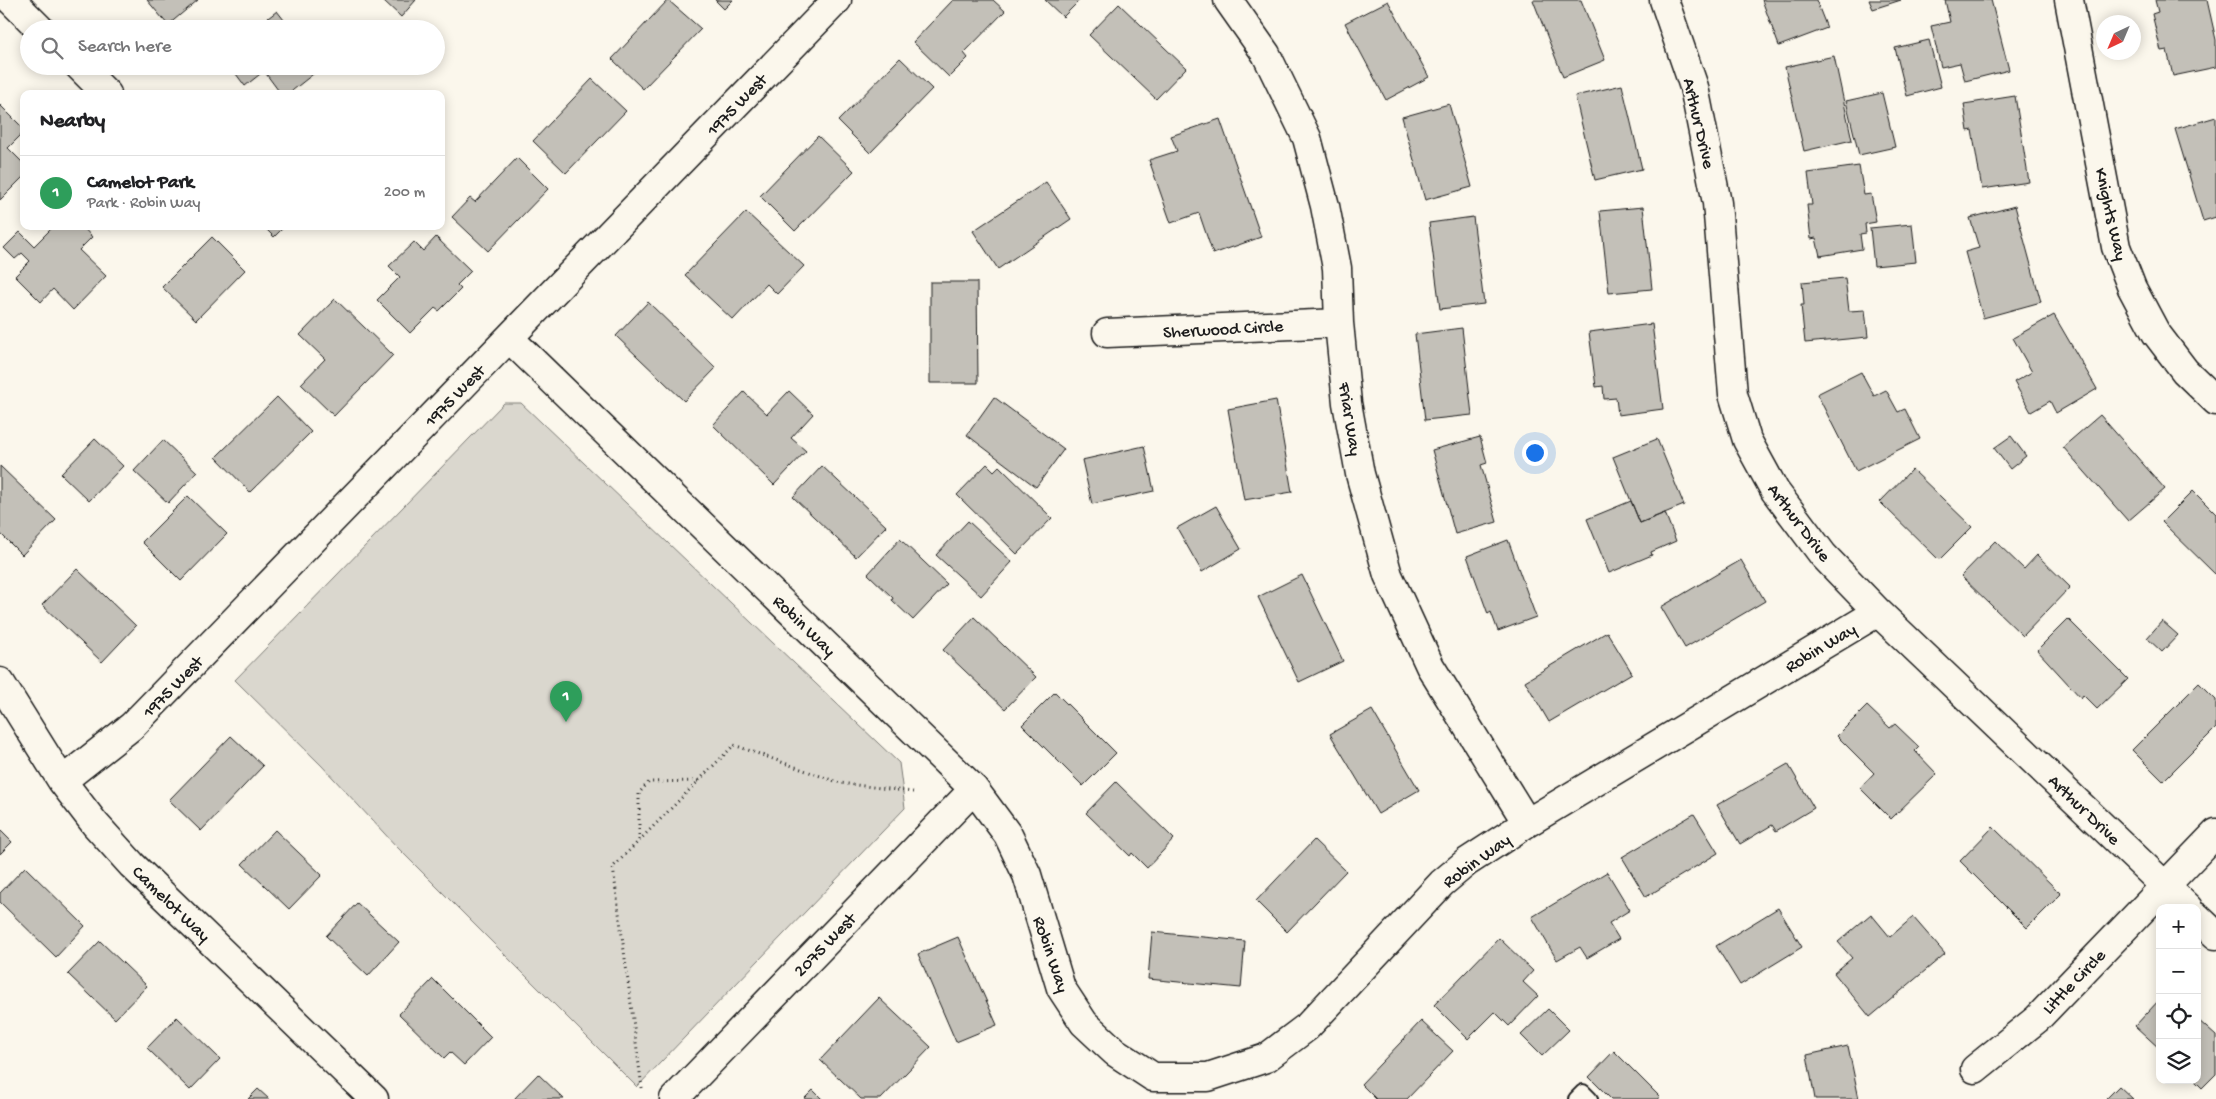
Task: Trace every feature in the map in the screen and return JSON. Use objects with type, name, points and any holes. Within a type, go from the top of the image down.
[{"type":"street","points":[[11,0],[31,20]]},
{"type":"street","name":"1975 West","points":[[62,781],[132,726],[837,0]]},
{"type":"street","name":"Friar Way","points":[[1228,0],[1266,54],[1307,138],[1325,206],[1337,268],[1339,323],[1347,403],[1360,474],[1388,575],[1430,666],[1527,824]]},
{"type":"street","name":"Arthur Drive","points":[[1664,0],[1694,87],[1717,203],[1733,394],[1747,440],[1775,491],[1823,555],[1878,612],[2184,904]]},
{"type":"street","name":"Knights Way","points":[[2069,0],[2116,248],[2132,288],[2156,333],[2184,371],[2216,401]]},
{"type":"street","points":[[88,75],[103,90]]},
{"type":"street","name":"Sherwood Circle","points":[[1107,333],[1339,323]]},
{"type":"street","name":"Robin Way","points":[[509,338],[974,789],[1008,835],[1027,876],[1060,988],[1084,1023],[1115,1052],[1153,1077],[1208,1077],[1266,1058],[1307,1027],[1442,883],[1467,862],[1878,612]]},
{"type":"street","name":"Camelot Way","points":[[0,682],[62,781],[95,824],[132,865],[374,1099]]},
{"type":"street","name":"2075 West","points":[[674,1099],[974,789]]},
{"type":"street","name":"Little Circle","points":[[1975,1069],[2037,1019],[2216,833]]},
{"type":"street","points":[[2201,921],[2216,935]]},
{"type":"lane","points":[[1576,1099],[1583,1092],[1590,1099]]},
{"type":"path","points":[[642,1088],[613,867],[734,745],[840,783],[913,792]]},
{"type":"path","points":[[638,841],[639,793],[648,782],[698,781]]},
{"type":"shaded area","points":[[504,403],[521,403],[899,763],[905,808],[637,1087],[396,846],[322,766],[235,680]]},
{"type":"building","points":[[147,0],[198,0],[174,20],[164,20]]},
{"type":"building","points":[[383,0],[416,0],[401,17]]},
{"type":"building","points":[[668,0],[701,29],[643,89],[612,59]]},
{"type":"building","points":[[715,0],[733,0],[724,9]]},
{"type":"building","points":[[953,0],[993,0],[1005,11],[964,53],[968,58],[949,77],[913,42]]},
{"type":"building","points":[[1045,0],[1080,0],[1063,17]]},
{"type":"building","points":[[1533,0],[1581,0],[1605,60],[1563,77]]},
{"type":"building","points":[[1762,0],[1816,0],[1827,28],[1779,46]]},
{"type":"building","points":[[1869,0],[1901,0],[1873,9]]},
{"type":"building","points":[[1945,0],[1991,0],[2009,70],[1965,81],[1960,63],[1941,67],[1931,26],[1950,22]]},
{"type":"building","points":[[2155,0],[2207,0],[2216,40],[2216,67],[2173,76],[2167,50],[2161,51],[2152,14],[2158,12]]},
{"type":"building","points":[[1388,1],[1429,77],[1386,100],[1345,23]]},
{"type":"building","points":[[1119,4],[1186,68],[1156,99],[1089,35]]},
{"type":"building","points":[[277,11],[284,20],[266,20]]},
{"type":"building","points":[[1929,40],[1941,87],[1907,96],[1895,48]]},
{"type":"building","points":[[1834,56],[1852,140],[1804,151],[1785,67]]},
{"type":"building","points":[[900,58],[932,89],[870,153],[838,121]]},
{"type":"building","points":[[237,75],[259,75],[245,86]]},
{"type":"building","points":[[267,75],[312,75],[293,90],[278,90]]},
{"type":"building","points":[[592,79],[626,111],[566,173],[533,141]]},
{"type":"building","points":[[1622,85],[1642,169],[1595,180],[1575,96]]},
{"type":"building","points":[[1882,93],[1895,147],[1859,155],[1846,101]]},
{"type":"building","points":[[2015,96],[2029,182],[1982,189],[1972,130],[1968,131],[1964,104]]},
{"type":"building","points":[[1449,104],[1472,187],[1425,200],[1402,117]]},
{"type":"building","points":[[0,105],[20,125],[20,136],[8,148],[20,160],[20,180],[0,200]]},
{"type":"building","points":[[2216,117],[2216,217],[2203,221],[2175,129]]},
{"type":"building","points":[[1220,119],[1261,237],[1213,254],[1199,213],[1171,223],[1149,160],[1177,151],[1171,136]]},
{"type":"building","points":[[818,136],[854,171],[795,231],[760,196]]},
{"type":"building","points":[[517,158],[548,189],[488,251],[452,217],[470,198],[475,202]]},
{"type":"building","points":[[1859,166],[1864,195],[1871,194],[1876,222],[1865,224],[1866,233],[1860,234],[1862,249],[1820,256],[1816,238],[1811,239],[1807,205],[1812,205],[1808,173]]},
{"type":"building","points":[[1046,182],[1071,219],[998,269],[973,231]]},
{"type":"building","points":[[2015,206],[2041,302],[1983,318],[1965,252],[1979,248],[1970,218]]},
{"type":"building","points":[[1643,207],[1652,289],[1609,293],[1600,211]]},
{"type":"building","points":[[746,212],[804,266],[777,294],[767,284],[733,320],[685,275]]},
{"type":"building","points":[[1473,217],[1484,304],[1440,309],[1429,223]]},
{"type":"building","points":[[1912,224],[1916,262],[1874,266],[1870,228]]},
{"type":"building","points":[[50,230],[86,230],[92,237],[79,250],[106,276],[73,310],[53,289],[41,302],[15,276],[30,261],[22,253],[15,259],[4,248],[20,232],[34,246]]},
{"type":"building","points":[[267,230],[281,230],[274,237]]},
{"type":"building","points":[[212,237],[245,270],[196,320],[162,287]]},
{"type":"building","points":[[436,237],[471,271],[457,285],[461,289],[439,311],[435,308],[410,333],[377,300],[400,277],[389,266],[414,242],[423,251]]},
{"type":"building","points":[[1845,278],[1849,311],[1865,310],[1868,337],[1805,343],[1801,305],[1804,305],[1802,282]]},
{"type":"building","points":[[930,282],[977,282],[978,383],[930,383]]},
{"type":"building","points":[[335,299],[393,355],[334,416],[301,384],[325,359],[300,335]]},
{"type":"building","points":[[648,302],[716,368],[684,401],[616,336]]},
{"type":"building","points":[[2054,315],[2097,389],[2056,413],[2050,401],[2031,412],[2014,382],[2032,372],[2013,338]]},
{"type":"building","points":[[1652,324],[1663,409],[1618,415],[1616,398],[1604,399],[1603,386],[1596,387],[1589,332]]},
{"type":"building","points":[[1462,328],[1472,415],[1425,420],[1415,334]]},
{"type":"building","points":[[1861,372],[1874,396],[1886,390],[1898,412],[1905,409],[1920,439],[1856,471],[1817,394]]},
{"type":"building","points":[[789,391],[813,414],[791,438],[806,451],[774,485],[713,425],[744,392],[767,414]]},
{"type":"building","points":[[277,397],[311,432],[250,492],[216,457]]},
{"type":"building","points":[[994,397],[1064,449],[1036,487],[967,435]]},
{"type":"building","points":[[1276,400],[1292,492],[1244,500],[1228,409]]},
{"type":"building","points":[[2100,415],[2165,489],[2128,521],[2063,447]]},
{"type":"building","points":[[2011,436],[2026,456],[2010,469],[1994,448]]},
{"type":"building","points":[[1480,437],[1487,463],[1481,465],[1497,522],[1455,534],[1432,450]]},
{"type":"building","points":[[95,439],[123,466],[89,501],[61,474]]},
{"type":"building","points":[[1657,439],[1684,505],[1640,523],[1613,457]]},
{"type":"building","points":[[163,440],[197,472],[168,503],[134,471]]},
{"type":"building","points":[[1144,446],[1154,491],[1092,504],[1082,460]]},
{"type":"building","points":[[987,464],[994,471],[999,466],[1052,518],[1017,554],[957,495]]},
{"type":"building","points":[[0,466],[56,520],[22,555],[0,533]]},
{"type":"building","points":[[822,466],[886,526],[856,557],[793,497]]},
{"type":"building","points":[[1912,469],[1972,527],[1939,560],[1880,502]]},
{"type":"building","points":[[2193,491],[2216,514],[2216,575],[2162,522]]},
{"type":"building","points":[[188,496],[227,534],[181,581],[142,542]]},
{"type":"building","points":[[1631,501],[1640,523],[1665,513],[1676,541],[1651,552],[1652,555],[1609,573],[1587,519]]},
{"type":"building","points":[[1216,506],[1241,549],[1202,572],[1177,528]]},
{"type":"building","points":[[968,521],[1012,562],[981,596],[936,555]]},
{"type":"building","points":[[900,539],[947,584],[913,620],[868,574]]},
{"type":"building","points":[[1508,540],[1536,617],[1498,631],[1491,612],[1488,614],[1467,556]]},
{"type":"building","points":[[1995,541],[2024,569],[2037,555],[2070,587],[2023,636],[1961,576]]},
{"type":"building","points":[[1741,560],[1765,601],[1685,648],[1661,607]]},
{"type":"building","points":[[77,569],[136,626],[102,662],[42,605]]},
{"type":"building","points":[[1302,575],[1343,661],[1299,682],[1258,597]]},
{"type":"building","points":[[974,617],[1036,677],[1005,709],[943,650]]},
{"type":"building","points":[[2068,619],[2128,679],[2097,709],[2083,695],[2081,698],[2037,650]]},
{"type":"building","points":[[2162,621],[2178,635],[2162,652],[2147,638]]},
{"type":"building","points":[[1607,632],[1632,673],[1549,722],[1525,681]]},
{"type":"building","points":[[2199,683],[2216,700],[2216,728],[2163,781],[2132,750]]},
{"type":"building","points":[[1055,692],[1116,753],[1083,786],[1022,725]]},
{"type":"building","points":[[1867,706],[1890,728],[1895,724],[1919,747],[1915,751],[1937,774],[1891,819],[1860,788],[1874,773],[1837,736]]},
{"type":"building","points":[[1372,710],[1419,790],[1378,814],[1330,734]]},
{"type":"building","points":[[231,736],[263,766],[201,831],[169,800]]},
{"type":"building","points":[[1788,764],[1814,808],[1776,831],[1772,825],[1740,844],[1717,805]]},
{"type":"building","points":[[1116,782],[1174,839],[1147,868],[1132,853],[1130,856],[1086,813]]},
{"type":"building","points":[[1694,814],[1718,853],[1646,897],[1622,857]]},
{"type":"building","points":[[1993,827],[2061,894],[2027,928],[1960,861]]},
{"type":"building","points":[[0,830],[12,842],[0,854]]},
{"type":"building","points":[[275,830],[322,875],[289,909],[242,864]]},
{"type":"building","points":[[1314,840],[1346,871],[1287,932],[1256,901]]},
{"type":"building","points":[[25,867],[85,926],[56,957],[0,902],[0,893]]},
{"type":"building","points":[[1607,872],[1630,910],[1609,923],[1619,939],[1587,958],[1580,947],[1557,960],[1532,917]]},
{"type":"building","points":[[357,903],[399,942],[368,976],[326,936]]},
{"type":"building","points":[[1778,908],[1802,947],[1740,985],[1716,946]]},
{"type":"building","points":[[1871,914],[1890,937],[1913,917],[1945,954],[1870,1017],[1834,973],[1852,958],[1838,942]]},
{"type":"building","points":[[1152,932],[1245,941],[1241,988],[1148,979]]},
{"type":"building","points":[[958,937],[997,1025],[956,1042],[918,954]]},
{"type":"building","points":[[1499,938],[1533,971],[1523,982],[1538,996],[1509,1026],[1495,1012],[1468,1039],[1434,1005]]},
{"type":"building","points":[[100,941],[147,986],[115,1019],[68,974]]},
{"type":"building","points":[[433,979],[491,1037],[464,1065],[450,1052],[444,1058],[399,1014]]},
{"type":"building","points":[[879,998],[931,1047],[881,1099],[861,1099],[820,1060]]},
{"type":"building","points":[[2156,1003],[2156,1045],[2135,1026]]},
{"type":"building","points":[[1548,1009],[1569,1030],[1542,1056],[1521,1035]]},
{"type":"building","points":[[177,1017],[220,1059],[190,1090],[147,1048]]},
{"type":"building","points":[[1421,1021],[1453,1051],[1407,1099],[1376,1099],[1361,1084]]},
{"type":"building","points":[[2201,1023],[2216,1036],[2216,1074],[2202,1088],[2198,1084],[2201,1084]]},
{"type":"building","points":[[1848,1046],[1859,1099],[1815,1099],[1807,1055]]},
{"type":"building","points":[[1614,1051],[1660,1097],[1657,1099],[1611,1099],[1589,1077]]},
{"type":"building","points":[[538,1074],[564,1099],[514,1099]]},
{"type":"building","points":[[2119,1086],[2133,1099],[2106,1099]]},
{"type":"building","points":[[258,1089],[269,1099],[248,1099]]},
{"type":"building","points":[[813,1090],[822,1099],[804,1099]]},
{"type":"place","name":"Camelot Park","points":[[566,722]]}]
